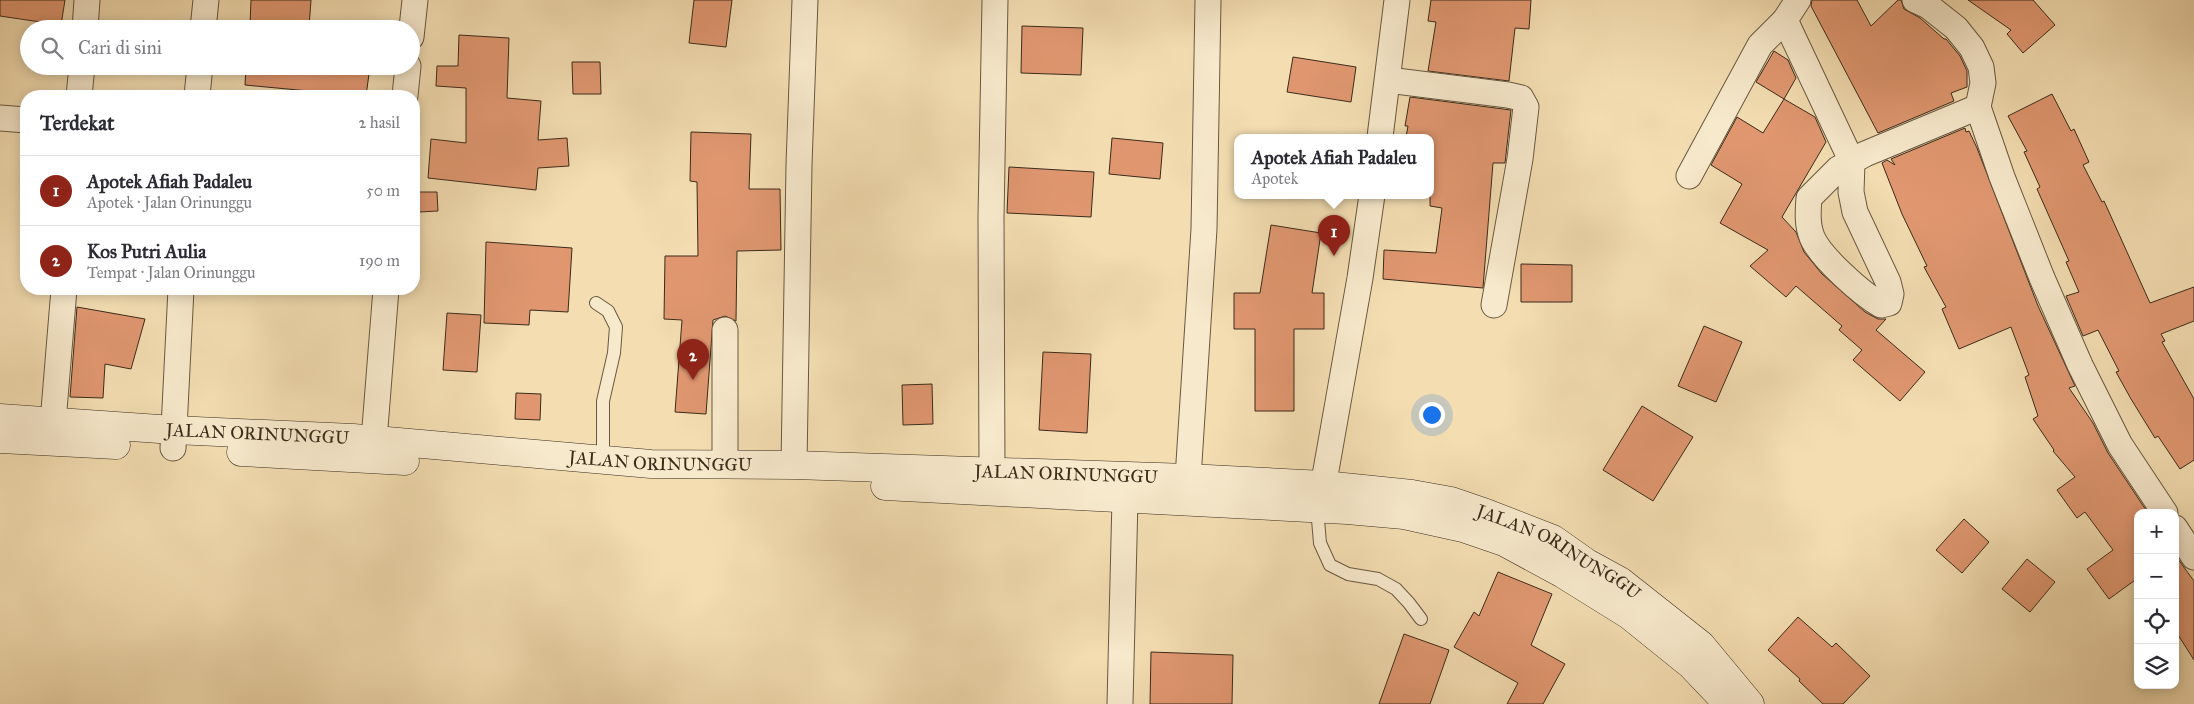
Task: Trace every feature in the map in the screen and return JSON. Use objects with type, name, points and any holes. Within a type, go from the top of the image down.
[{"type":"street","points":[[85,20],[87,0]]},
{"type":"street","points":[[204,20],[206,0]]},
{"type":"street","points":[[413,20],[415,0]]},
{"type":"street","points":[[794,464],[799,165],[805,0]]},
{"type":"street","points":[[992,472],[991,217],[995,0]]},
{"type":"street","points":[[1188,478],[1204,229],[1208,0]]},
{"type":"street","points":[[1380,134],[1397,0]]},
{"type":"street","points":[[1925,2],[1956,28],[1972,48],[1981,67],[1983,83],[1978,107],[2002,177],[2080,365],[2120,445],[2162,509]]},
{"type":"street","points":[[1690,176],[1760,45],[1792,10],[1852,162],[1851,192],[1855,212],[1888,282],[1891,294],[1889,302],[1881,304],[1872,300],[1835,267],[1812,237],[1808,216],[1809,198],[1832,173],[1852,162],[1876,148],[1978,107]]},
{"type":"street","points":[[80,90],[81,75]]},
{"type":"street","points":[[198,90],[199,75]]},
{"type":"street","points":[[406,90],[407,75]]},
{"type":"street","points":[[1388,80],[1508,95],[1521,98],[1526,108],[1520,158],[1494,305]]},
{"type":"street","points":[[0,118],[20,120]]},
{"type":"street","points":[[1320,501],[1360,278],[1371,199]]},
{"type":"street","points":[[53,422],[64,295]]},
{"type":"street","points":[[174,439],[180,295]]},
{"type":"street","points":[[374,440],[386,295]]},
{"type":"street","points":[[725,330],[725,464]]},
{"type":"street","name":"JALAN ORINUNGGU","points":[[0,418],[53,422],[174,439],[684,470],[1124,488],[1320,501],[1412,494],[1451,501],[1553,539],[1587,563],[1620,581],[1701,645],[1750,704]]},
{"type":"street","name":"JALAN ORINUNGGU","points":[[0,439],[374,440],[603,459],[650,468]]},
{"type":"street","name":"JALAN ORINUNGGU","points":[[684,470],[725,464],[794,464],[992,472],[1124,488],[1188,478],[1404,515],[1463,528],[1504,542],[1563,574],[1629,615],[1691,665],[1728,704]]},
{"type":"street","points":[[1120,704],[1124,488]]},
{"type":"street","points":[[2179,534],[2194,557]]},
{"type":"lane","points":[[596,303],[608,311],[616,327],[614,352],[603,401],[603,459]]},
{"type":"lane","points":[[1320,501],[1320,543],[1330,565],[1348,574],[1378,579],[1390,585],[1409,603],[1421,619]]},
{"type":"building","points":[[0,0],[65,0],[62,20],[27,20],[0,16]]},
{"type":"building","points":[[251,0],[311,0],[310,20],[250,20]]},
{"type":"building","points":[[694,0],[732,0],[726,47],[689,43]]},
{"type":"building","points":[[1431,0],[1531,0],[1529,29],[1515,28],[1509,81],[1428,71],[1436,22],[1428,21]]},
{"type":"building","points":[[1812,0],[1857,0],[1871,26],[1898,0],[1901,0],[1904,9],[1920,18],[1946,39],[1960,56],[1967,71],[1967,87],[1951,93],[1954,101],[1878,133],[1811,6]]},
{"type":"building","points":[[1968,0],[2033,0],[2055,25],[2023,53],[2007,34],[2011,30]]},
{"type":"building","points":[[1022,26],[1083,28],[1081,75],[1021,73]]},
{"type":"building","points":[[459,35],[509,38],[507,98],[541,101],[538,140],[567,138],[569,166],[538,168],[536,190],[428,178],[431,139],[466,143],[466,88],[436,86],[437,66],[458,66]]},
{"type":"building","points":[[1774,51],[1788,60],[1796,78],[1784,99],[1756,82]]},
{"type":"building","points":[[1293,57],[1356,67],[1351,102],[1287,92]]},
{"type":"building","points":[[572,62],[600,62],[601,94],[573,94]]},
{"type":"building","points":[[246,75],[369,75],[367,90],[298,90],[245,85]]},
{"type":"building","points":[[2052,94],[2071,131],[2074,129],[2089,162],[2083,165],[2102,202],[2104,201],[2150,303],[2194,287],[2194,321],[2161,334],[2165,341],[2162,342],[2194,399],[2194,460],[2180,469],[2158,436],[2155,438],[2131,399],[2116,372],[2119,371],[2098,330],[2083,336],[2066,296],[2079,292],[2066,262],[2069,261],[2037,189],[2040,187],[2024,152],[2027,151],[2008,116]]},
{"type":"building","points":[[1410,97],[1511,110],[1505,163],[1493,163],[1483,288],[1383,279],[1384,250],[1436,253],[1442,208],[1430,206],[1430,199],[1434,199],[1434,134],[1407,134],[1408,126],[1405,126]]},
{"type":"building","points":[[1784,99],[1815,117],[1826,142],[1782,217],[1796,232],[1804,252],[1822,274],[1865,312],[1878,319],[1886,319],[1876,330],[1925,372],[1900,401],[1853,360],[1862,350],[1839,330],[1842,326],[1796,286],[1786,297],[1750,266],[1768,250],[1720,223],[1742,184],[1711,165],[1737,117],[1763,133]]},
{"type":"building","points":[[1965,128],[1966,132],[1969,131],[2038,306],[2075,386],[2069,388],[2093,423],[2108,453],[2145,509],[2134,509],[2134,581],[2109,599],[2087,569],[2113,550],[2085,512],[2077,518],[2057,490],[2075,477],[2053,451],[2033,419],[2038,416],[2025,377],[2029,375],[2011,327],[1959,349],[1942,309],[1946,307],[1924,267],[1927,266],[1902,214],[1882,163],[1887,160],[1895,165],[1891,159]]},
{"type":"building","points":[[691,132],[751,134],[749,189],[780,189],[781,250],[737,251],[736,321],[725,316],[713,320],[706,414],[675,412],[682,320],[664,319],[665,256],[698,256],[697,182],[690,181]]},
{"type":"building","points":[[1112,138],[1163,143],[1160,179],[1109,174]]},
{"type":"building","points":[[1009,167],[1094,172],[1091,217],[1007,213]]},
{"type":"building","points":[[420,192],[437,192],[438,211],[420,212]]},
{"type":"building","points":[[1271,225],[1321,233],[1312,293],[1324,293],[1324,329],[1294,329],[1294,411],[1255,411],[1255,329],[1234,329],[1234,293],[1260,293]]},
{"type":"building","points":[[486,242],[572,248],[568,312],[530,310],[529,325],[484,323]]},
{"type":"building","points":[[1521,264],[1572,265],[1572,302],[1521,302]]},
{"type":"building","points":[[77,307],[145,319],[131,369],[105,364],[103,398],[70,397]]},
{"type":"building","points":[[447,313],[481,315],[477,372],[443,370]]},
{"type":"building","points":[[1704,326],[1742,342],[1716,402],[1678,386]]},
{"type":"building","points":[[1043,352],[1091,354],[1087,433],[1039,430]]},
{"type":"building","points":[[932,384],[933,424],[903,425],[902,385]]},
{"type":"building","points":[[516,393],[541,394],[540,420],[515,419]]},
{"type":"building","points":[[1642,406],[1693,437],[1653,501],[1603,470]]},
{"type":"building","points":[[1964,519],[1989,542],[1962,573],[1936,550]]},
{"type":"building","points":[[2027,559],[2055,582],[2030,612],[2002,589]]},
{"type":"building","points":[[2179,560],[2194,581],[2194,660],[2179,636]]},
{"type":"building","points":[[1498,572],[1552,594],[1531,645],[1565,664],[1543,704],[1507,704],[1518,683],[1454,647],[1474,612],[1479,616]]},
{"type":"building","points":[[1798,617],[1832,647],[1836,643],[1870,676],[1843,704],[1823,704],[1799,681],[1800,679],[1768,650]]},
{"type":"building","points":[[1404,634],[1449,650],[1430,704],[1379,704]]},
{"type":"building","points":[[1151,652],[1233,655],[1232,704],[1150,704]]},
{"type":"place","name":"Apotek Afiah Padaleu","points":[[1334,256]]},
{"type":"place","name":"Kos Putri Aulia","points":[[693,380]]}]
